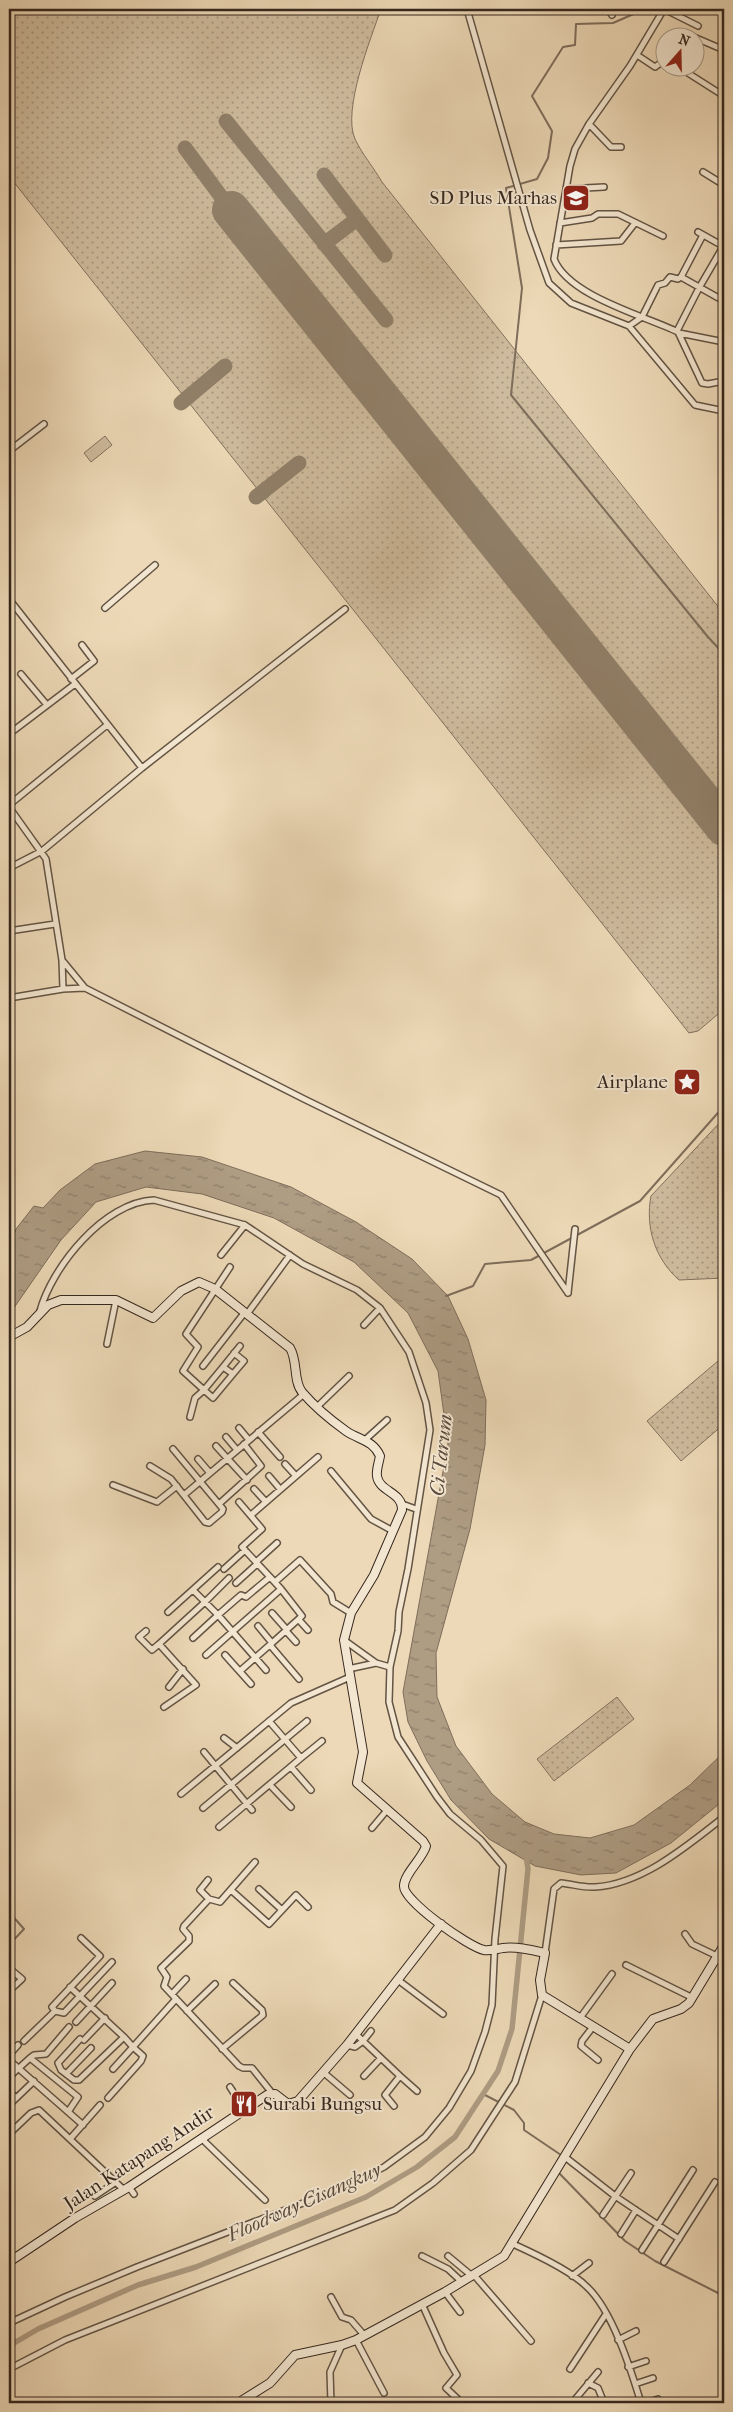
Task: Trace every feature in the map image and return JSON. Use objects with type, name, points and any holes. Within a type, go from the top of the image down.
[{"type":"street","points":[[467,9],[517,186],[540,264],[548,284],[571,303],[629,326],[695,405],[724,411]]},
{"type":"street","points":[[608,9],[612,15]]},
{"type":"street","points":[[697,28],[699,24],[664,9],[636,55],[589,124],[572,155],[556,245],[555,262],[577,285],[596,297],[678,332],[724,342]]},
{"type":"street","points":[[706,43],[724,50]]},
{"type":"street","points":[[636,55],[656,66]]},
{"type":"street","points":[[696,78],[724,96]]},
{"type":"street","points":[[589,124],[611,147],[621,146]]},
{"type":"street","points":[[702,172],[724,185]]},
{"type":"street","points":[[566,189],[604,187]]},
{"type":"street","points":[[560,223],[592,218],[598,214],[618,214],[663,236]]},
{"type":"street","points":[[556,245],[621,241],[635,223]]},
{"type":"street","points":[[629,326],[642,317],[658,285],[665,283],[670,278],[678,279],[681,277],[701,233],[724,245],[699,288],[678,332]]},
{"type":"street","points":[[681,277],[699,288],[724,299]]},
{"type":"street","points":[[678,332],[701,382],[708,384],[724,381]]},
{"type":"street","points":[[9,451],[44,424]]},
{"type":"street","points":[[105,608],[156,566]]},
{"type":"street","points":[[9,599],[70,679],[142,768]]},
{"type":"street","points":[[9,868],[42,851],[142,768],[345,609]]},
{"type":"street","points":[[70,679],[94,661],[82,645]]},
{"type":"street","points":[[21,674],[47,705]]},
{"type":"street","points":[[9,734],[75,684]]},
{"type":"street","points":[[63,989],[62,960],[48,869],[42,851],[9,806],[107,725]]},
{"type":"street","points":[[9,932],[55,924]]},
{"type":"street","points":[[62,960],[85,988],[304,1099],[501,1195],[568,1293],[575,1229]]},
{"type":"street","points":[[9,998],[63,989],[85,988]]},
{"type":"street","points":[[9,2323],[95,2284],[342,2188],[384,2167],[425,2137],[449,2108],[471,2072],[485,2032],[492,2005],[503,1866],[481,1840],[450,1814],[398,1737],[389,1702],[390,1667],[398,1631],[399,1612],[408,1569],[416,1509],[430,1442],[430,1420],[409,1352],[380,1308],[357,1290],[290,1255],[245,1225],[154,1200],[138,1202],[108,1216],[60,1268],[45,1292],[40,1312]]},
{"type":"street","points":[[221,1255],[245,1225]]},
{"type":"street","points":[[203,1366],[246,1314],[290,1255]]},
{"type":"street","points":[[230,1267],[186,1334],[198,1348],[183,1372],[213,1398],[244,1361],[234,1354]]},
{"type":"street","points":[[9,1337],[26,1327],[48,1305],[61,1300],[116,1300],[151,1318],[157,1316],[190,1284],[199,1282],[215,1289],[290,1348],[294,1357],[299,1387],[304,1394],[347,1432],[366,1439],[379,1453],[377,1476],[379,1481],[399,1498],[402,1504],[416,1509]]},
{"type":"street","points":[[106,1344],[116,1300]]},
{"type":"street","points":[[364,1326],[380,1308]]},
{"type":"street","points":[[190,1417],[195,1398],[204,1390],[240,1346]]},
{"type":"street","points":[[223,1367],[233,1374]]},
{"type":"street","points":[[318,1406],[349,1376]]},
{"type":"street","points":[[212,1380],[221,1388]]},
{"type":"street","points":[[184,1495],[304,1394]]},
{"type":"street","points":[[366,1439],[387,1420]]},
{"type":"street","points":[[219,1504],[261,1465],[238,1428]]},
{"type":"street","points":[[258,1432],[280,1457]]},
{"type":"street","points":[[226,1438],[237,1450]]},
{"type":"street","points":[[216,1446],[247,1480]]},
{"type":"street","points":[[150,1466],[168,1476],[207,1523],[222,1512],[223,1509],[201,1480],[173,1449]]},
{"type":"street","points":[[251,1515],[318,1457]]},
{"type":"street","points":[[198,1458],[210,1473]]},
{"type":"street","points":[[285,1464],[296,1476]]},
{"type":"street","points":[[331,1472],[371,1519],[393,1531]]},
{"type":"street","points":[[269,1476],[280,1490]]},
{"type":"street","points":[[113,1485],[157,1502],[177,1486]]},
{"type":"street","points":[[254,1489],[266,1502]]},
{"type":"street","points":[[239,1502],[262,1529],[242,1547],[302,1614],[298,1620],[240,1671]]},
{"type":"street","points":[[402,1504],[393,1531],[374,1575],[351,1613],[344,1640],[363,1752],[357,1783],[426,1845],[426,1848],[404,1883],[404,1889],[414,1903],[441,1924],[482,1950],[504,1948],[536,1950],[545,1953]]},
{"type":"street","points":[[236,1583],[277,1543]]},
{"type":"street","points":[[168,1612],[245,1550]]},
{"type":"street","points":[[275,1582],[300,1560],[331,1594],[333,1602],[351,1613]]},
{"type":"street","points":[[193,1638],[241,1595],[246,1597],[270,1577]]},
{"type":"street","points":[[146,1631],[139,1637],[152,1650],[229,1578]]},
{"type":"street","points":[[206,1655],[281,1589]]},
{"type":"street","points":[[193,1590],[218,1615],[266,1670]]},
{"type":"street","points":[[272,1613],[296,1642]]},
{"type":"street","points":[[298,1620],[308,1630]]},
{"type":"street","points":[[258,1626],[299,1679]]},
{"type":"street","points":[[344,1640],[376,1663],[390,1667]]},
{"type":"street","points":[[159,1644],[196,1685],[164,1707]]},
{"type":"street","points":[[226,1655],[251,1684]]},
{"type":"street","points":[[348,1669],[376,1663]]},
{"type":"street","points":[[169,1688],[183,1669]]},
{"type":"street","points":[[181,1794],[297,1699],[350,1678]]},
{"type":"street","points":[[269,1721],[301,1758]]},
{"type":"street","points":[[203,1808],[307,1721]]},
{"type":"street","points":[[224,1738],[237,1748]]},
{"type":"street","points":[[219,1827],[322,1741]]},
{"type":"street","points":[[204,1752],[252,1810]]},
{"type":"street","points":[[291,1767],[311,1790]]},
{"type":"street","points":[[270,1785],[291,1807]]},
{"type":"street","points":[[372,1828],[388,1809]]},
{"type":"street","points":[[9,2369],[65,2340],[395,2210],[433,2183],[471,2150],[502,2106],[515,2082],[542,1995],[540,1980],[554,1889],[557,1885],[560,1883],[593,1887],[614,1884],[668,1859],[724,1817]]},
{"type":"street","points":[[208,1880],[200,1890],[209,1899],[219,1903],[256,1862]]},
{"type":"street","points":[[259,1889],[282,1910]]},
{"type":"street","points":[[231,1890],[269,1924],[296,1895],[308,1907]]},
{"type":"street","points":[[209,1899],[183,1927],[183,1931],[189,1936],[189,1941],[162,1967],[168,1977],[163,1984],[222,2050],[243,2068],[252,2068],[272,2093],[288,2104],[295,2103],[347,2045],[441,1924]]},
{"type":"street","points":[[686,1934],[692,1944],[717,1956]]},
{"type":"street","points":[[81,1938],[100,1956],[52,2007],[55,2011],[62,2014],[112,1962]]},
{"type":"street","points":[[238,2403],[270,2383],[295,2355],[342,2346],[356,2340],[498,2262],[513,2244],[630,2048],[653,2019],[681,2009],[693,1998],[724,1945]]},
{"type":"street","points":[[626,1965],[693,1998]]},
{"type":"street","points":[[9,1968],[22,1979],[9,1991]]},
{"type":"street","points":[[580,2018],[612,1974]]},
{"type":"street","points":[[172,1994],[186,1979]]},
{"type":"street","points":[[398,1980],[443,2014]]},
{"type":"street","points":[[76,2022],[112,1983]]},
{"type":"street","points":[[222,2050],[263,2015],[262,2010],[233,1983]]},
{"type":"street","points":[[187,2010],[215,1984]]},
{"type":"street","points":[[70,1987],[105,2018],[142,2056],[141,2061],[108,2098]]},
{"type":"street","points":[[542,1995],[580,2018],[592,2028],[630,2048]]},
{"type":"street","points":[[113,2069],[176,1999]]},
{"type":"street","points":[[9,2055],[55,2011]]},
{"type":"street","points":[[105,2018],[58,2063],[66,2074],[74,2080],[79,2080],[124,2037]]},
{"type":"street","points":[[9,2077],[18,2067],[34,2055],[46,2054],[70,2028]]},
{"type":"street","points":[[592,2028],[582,2041],[581,2046],[598,2060]]},
{"type":"street","points":[[347,2045],[355,2047],[371,2031]]},
{"type":"street","points":[[356,2034],[417,2090]]},
{"type":"street","points":[[66,2074],[91,2048]]},
{"type":"street","points":[[30,2058],[78,2097],[68,2112]]},
{"type":"street","points":[[364,2076],[381,2058]]},
{"type":"street","points":[[9,2060],[83,2125]]},
{"type":"street","points":[[323,2072],[350,2095]]},
{"type":"street","points":[[394,2106],[385,2095],[400,2076]]},
{"type":"street","points":[[9,2105],[34,2081]]},
{"type":"street","points":[[230,2087],[244,2109]]},
{"type":"street","points":[[9,2091],[16,2098]]},
{"type":"street","name":"Jalan Katapang Andir","points":[[9,2262],[75,2218],[129,2190],[201,2138],[272,2093]]},
{"type":"street","points":[[70,2139],[100,2104]]},
{"type":"street","points":[[9,2134],[36,2110],[41,2112],[116,2182],[129,2190]]},
{"type":"street","points":[[201,2138],[265,2200]]},
{"type":"street","points":[[564,2157],[615,2196],[679,2239]]},
{"type":"street","points":[[642,2250],[693,2170]]},
{"type":"street","points":[[603,2215],[631,2173]]},
{"type":"street","points":[[95,2196],[116,2182]]},
{"type":"street","points":[[664,2262],[714,2182]]},
{"type":"street","points":[[621,2234],[636,2210]]},
{"type":"street","points":[[513,2244],[572,2276],[588,2287],[606,2314],[618,2340],[641,2403]]},
{"type":"street","points":[[422,2256],[448,2269],[462,2282]]},
{"type":"street","points":[[448,2256],[472,2275],[531,2341]]},
{"type":"street","points":[[572,2276],[589,2263]]},
{"type":"street","points":[[445,2292],[460,2312]]},
{"type":"street","points":[[331,2297],[342,2317],[351,2320],[364,2335]]},
{"type":"street","points":[[422,2304],[444,2353],[457,2375],[446,2388],[462,2403]]},
{"type":"street","points":[[570,2369],[606,2314]]},
{"type":"street","points":[[618,2340],[636,2331]]},
{"type":"street","points":[[356,2340],[384,2393]]},
{"type":"street","points":[[331,2403],[330,2372],[342,2346]]},
{"type":"street","points":[[628,2367],[646,2361]]},
{"type":"street","points":[[572,2403],[598,2372]]},
{"type":"street","points":[[635,2384],[654,2378]]},
{"type":"street","points":[[588,2382],[598,2388],[604,2403]]},
{"type":"street","points":[[646,2403],[658,2400]]},
{"type":"shaded area","points":[[9,9],[381,9],[359,74],[355,93],[352,126],[358,145],[382,182],[724,614],[724,1009],[698,1031],[689,1033],[9,176]]},
{"type":"shaded area","points":[[105,436],[112,445],[91,462],[84,453]]},
{"type":"shaded area","points":[[724,1118],[724,1278],[679,1280],[664,1262],[654,1242],[649,1219],[651,1196]]},
{"type":"shaded area","points":[[724,1356],[724,1424],[681,1461],[647,1421]]},
{"type":"shaded area","points":[[617,1697],[634,1719],[554,1781],[537,1759]]},
{"type":"water","points":[[145,1151],[202,1157],[291,1187],[356,1222],[412,1259],[448,1296],[468,1339],[486,1400],[485,1445],[470,1529],[436,1653],[437,1697],[456,1746],[492,1794],[525,1822],[554,1834],[590,1838],[634,1825],[690,1785],[724,1752],[724,1800],[671,1843],[616,1873],[581,1875],[535,1866],[489,1839],[451,1800],[427,1761],[408,1722],[403,1692],[448,1444],[438,1371],[408,1313],[354,1262],[274,1218],[202,1194],[146,1187],[96,1202],[61,1240],[9,1315],[9,1251],[16,1229],[34,1206],[43,1208],[60,1190],[95,1164]]},
{"type":"waterway","points":[[645,9],[613,23],[576,24],[575,45],[563,47],[532,96],[552,131],[548,158],[537,179],[506,188],[522,288],[511,395],[708,637],[724,654]]},
{"type":"waterway","points":[[446,1296],[473,1286],[485,1264],[531,1260],[640,1201],[724,1106]]},
{"type":"waterway","name":"Floodway Cisangkuy","points":[[9,2346],[38,2329],[138,2285],[196,2267],[366,2197],[417,2167],[455,2137],[498,2071],[512,2029],[528,1869],[526,1855]]},
{"type":"waterway","points":[[9,1912],[24,1929],[9,1945]]},
{"type":"waterway","points":[[483,2094],[514,2110],[524,2123],[524,2130],[561,2155],[558,2160]]},
{"type":"waterway","points":[[558,2172],[625,2241],[655,2261],[724,2296]]},
{"type":"taxiway","points":[[226,121],[386,320]]},
{"type":"taxiway","points":[[185,148],[231,210]]},
{"type":"taxiway","points":[[324,175],[385,255]]},
{"type":"taxiway","points":[[324,244],[357,219]]},
{"type":"taxiway","points":[[181,403],[225,366]]},
{"type":"taxiway","points":[[256,497],[299,463]]},
{"type":"runway","points":[[231,210],[724,827]]},
{"type":"place","name":"SD Plus Marhas","points":[[576,198]]},
{"type":"place","name":"Airplane","points":[[687,1082]]},
{"type":"place","name":"Surabi Bungsu","points":[[244,2104]]},
{"type":"water label","name":"Ci Tarum","points":[[441,1455]]}]
